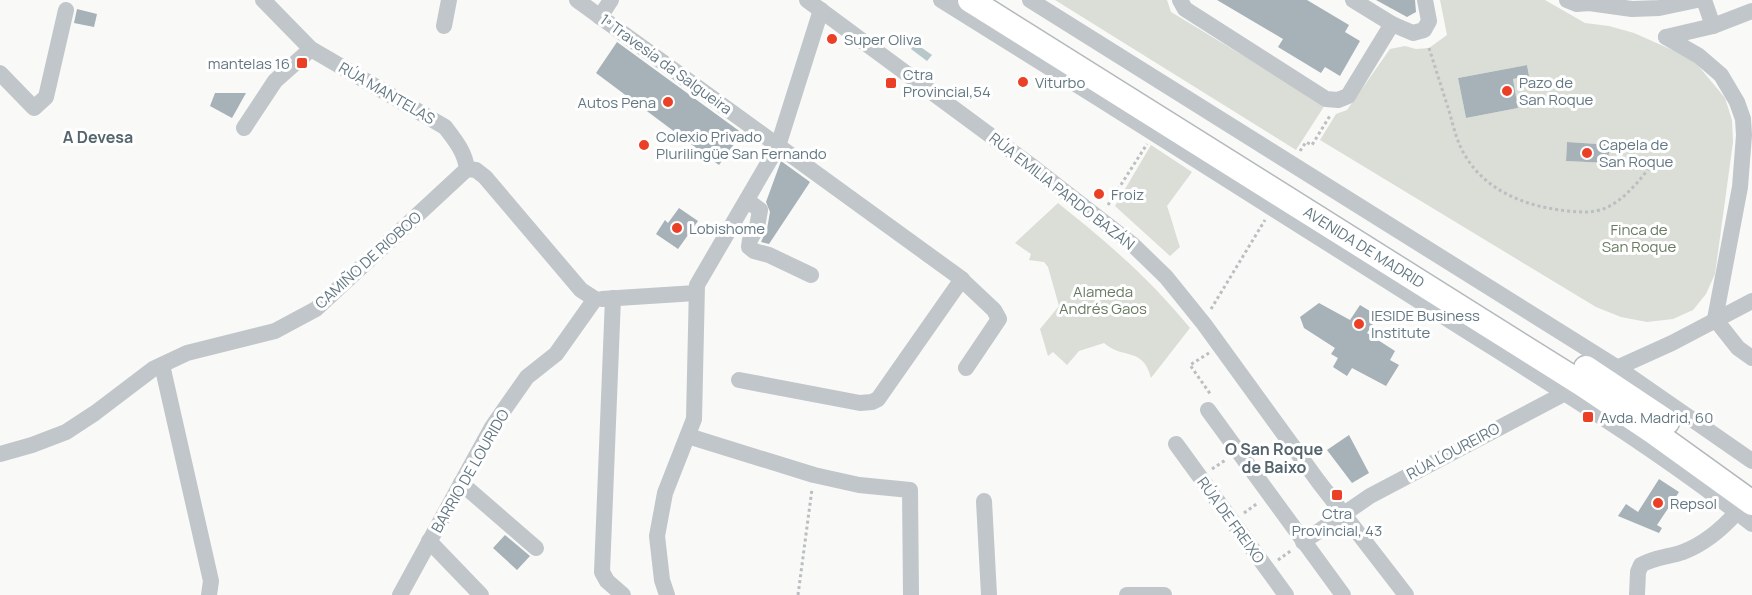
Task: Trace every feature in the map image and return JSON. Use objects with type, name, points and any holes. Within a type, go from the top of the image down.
[{"type":"highway","name":"AVENIDA DE MADRID","points":[[970,0],[1591,380],[1635,399],[1752,482]]},
{"type":"highway","name":"AVENIDA DE MADRID","points":[[1001,0],[1591,380],[1744,507]]},
{"type":"street","name":"RÚA MANTELAS","points":[[263,0],[311,49],[445,127],[460,148],[468,169]]},
{"type":"street","points":[[444,26],[449,0]]},
{"type":"street","name":"1ª Travesía da Salgueira","points":[[577,0],[960,278],[994,310],[999,319],[966,368]]},
{"type":"street","points":[[600,17],[611,0]]},
{"type":"street","name":"RÚA EMILIA PARDO BAZÁN","points":[[807,0],[1033,166],[1132,244],[1166,278],[1204,324],[1318,481],[1406,595]]},
{"type":"street","name":"AVENIDA DE MADRID","points":[[941,0],[1273,207],[1591,380]]},
{"type":"street","name":"AVENIDA DE MADRID","points":[[1030,0],[1544,322],[1591,380]]},
{"type":"street","points":[[1180,0],[1185,9],[1326,99],[1338,100],[1348,96],[1392,24]]},
{"type":"street","points":[[1353,0],[1392,24],[1413,33],[1424,30],[1429,21],[1425,0]]},
{"type":"street","points":[[1567,0],[1577,4],[1591,2],[1616,8],[1697,0]]},
{"type":"street","points":[[1704,0],[1713,26]]},
{"type":"street","points":[[0,73],[34,108],[46,97],[66,10]]},
{"type":"street","points":[[668,595],[662,580],[659,561],[658,526],[665,493],[694,419],[697,285],[778,146],[821,10]]},
{"type":"street","points":[[1752,11],[1713,26],[1666,37],[1699,56],[1720,75],[1737,102],[1743,119],[1740,187],[1715,319],[1738,348],[1752,358]]},
{"type":"street","points":[[244,128],[275,81],[311,49]]},
{"type":"street","points":[[468,169],[476,170],[485,177],[581,290],[595,299],[696,293]]},
{"type":"street","name":"CAMIÑO DE RIOBOO","points":[[0,454],[66,432],[162,365],[187,353],[275,331],[316,309],[468,169]]},
{"type":"street","points":[[748,201],[760,210],[757,227],[750,240],[750,247],[754,251],[769,255],[811,275]]},
{"type":"street","points":[[739,380],[860,403],[872,402],[878,399],[960,278]]},
{"type":"street","points":[[613,298],[602,572],[607,581],[623,595]]},
{"type":"street","name":"BARRIO DE LOURIDO","points":[[400,595],[492,427],[527,376],[556,354],[595,299]]},
{"type":"street","name":"RÚA LOUREIRO","points":[[1300,544],[1370,496],[1591,380],[1672,343],[1752,301]]},
{"type":"street","points":[[162,365],[212,581],[208,595]]},
{"type":"street","points":[[1591,380],[1752,461]]},
{"type":"street","points":[[1211,404],[1300,544],[1343,595]]},
{"type":"street","points":[[688,436],[814,475],[859,485],[910,490],[910,595]]},
{"type":"street","name":"RÚA DE FREIXO","points":[[1176,444],[1286,595]]},
{"type":"street","points":[[461,483],[536,548]]},
{"type":"street","points":[[984,501],[989,595]]},
{"type":"street","points":[[1637,595],[1638,572],[1641,565],[1662,556],[1683,552],[1699,544],[1722,529],[1744,507],[1752,524]]},
{"type":"street","points":[[429,541],[481,595]]},
{"type":"street","points":[[1127,595],[1160,595]]},
{"type":"path","points":[[1430,48],[1458,141],[1466,157],[1480,175],[1498,189],[1518,200],[1542,208],[1585,213],[1601,210],[1635,184],[1657,158]]},
{"type":"path","points":[[1299,153],[1306,142],[1312,145],[1332,112]]},
{"type":"path","points":[[1108,205],[1149,140]]},
{"type":"path","points":[[1211,309],[1269,214]]},
{"type":"path","points":[[1211,404],[1190,365],[1213,350]]},
{"type":"path","points":[[1208,471],[1230,457]]},
{"type":"path","points":[[798,595],[814,475]]},
{"type":"path","points":[[1240,516],[1262,500]]},
{"type":"path","points":[[1274,562],[1300,544]]},
{"type":"green space","points":[[1055,0],[1167,0],[1171,12],[1325,105],[1296,150]]},
{"type":"green space","name":"Finca de San Roque","points":[[1440,0],[1545,0],[1585,23],[1609,26],[1634,33],[1686,56],[1696,63],[1725,98],[1732,120],[1733,142],[1715,274],[1706,294],[1693,310],[1673,319],[1647,322],[1621,317],[1596,307],[1320,140],[1336,114],[1347,110],[1390,49],[1405,46],[1416,49],[1429,48],[1447,35]],"holes":[[[1527,65],[1529,76],[1513,79],[1518,108],[1466,118],[1458,78]],[[1599,141],[1610,142],[1608,163],[1566,161],[1567,142],[1598,144]]]},
{"type":"green space","points":[[1151,145],[1192,172],[1167,206],[1180,247],[1170,256],[1115,206]]},
{"type":"green space","name":"Alameda Andrés Gaos","points":[[1058,203],[1128,262],[1190,328],[1151,378],[1143,361],[1138,357],[1118,351],[1104,343],[1079,351],[1067,365],[1053,352],[1048,356],[1040,329],[1059,306],[1048,267],[1044,262],[1029,260],[1031,254],[1015,243]]},
{"type":"shaded area","points":[[915,43],[932,55],[927,61],[911,49]]},
{"type":"building","points":[[1217,0],[1307,0],[1349,25],[1345,32],[1360,41],[1340,76],[1325,67],[1321,73],[1278,47],[1283,39]]},
{"type":"building","points":[[1376,0],[1415,0],[1416,12],[1407,17]]},
{"type":"building","points":[[77,9],[97,14],[94,27],[74,23]]},
{"type":"building","name":"Autos Pena","points":[[617,42],[742,133],[719,165],[596,73]]},
{"type":"building","name":"Pazo de San Roque","points":[[1527,65],[1529,76],[1513,79],[1518,108],[1466,118],[1458,78]]},
{"type":"building","points":[[215,93],[246,93],[232,118],[210,106]]},
{"type":"building","name":"Capela de San Roque","points":[[1599,141],[1610,142],[1608,163],[1566,161],[1567,142],[1598,144]]},
{"type":"building","name":"Colexio Privado Plurilingüe San Fernando","points":[[781,161],[810,182],[769,244],[761,242],[767,229],[770,212],[766,202]]},
{"type":"building","points":[[679,208],[698,221],[678,249],[656,234],[665,220],[668,223]]},
{"type":"building","points":[[1319,303],[1350,320],[1360,305],[1378,316],[1367,333],[1395,351],[1390,360],[1399,365],[1386,386],[1352,368],[1347,376],[1333,367],[1338,358],[1331,354],[1335,348],[1304,328],[1300,317]]},
{"type":"building","points":[[1349,435],[1369,473],[1352,483],[1327,450]]},
{"type":"building","points":[[1659,479],[1679,492],[1657,525],[1662,528],[1659,533],[1618,516],[1626,504],[1638,512]]},
{"type":"building","points":[[505,535],[530,556],[517,570],[493,548]]},
{"type":"place","name":"Super Oliva","points":[[832,39]]},
{"type":"place","name":"mantelas 16","points":[[302,63]]},
{"type":"place","name":"Viturbo","points":[[1023,82]]},
{"type":"place","name":"Ctra Provincial,54","points":[[891,83]]},
{"type":"place","name":"Pazo de San Roque","points":[[1507,91]]},
{"type":"place","name":"Autos Pena","points":[[668,102]]},
{"type":"place","name":"Colexio Privado Plurilingüe San Fernando","points":[[644,145]]},
{"type":"place","name":"Capela de San Roque","points":[[1587,153]]},
{"type":"place","name":"Froiz","points":[[1099,194]]},
{"type":"place","name":"Lobishome","points":[[677,228]]},
{"type":"place","name":"IESIDE Business Institute","points":[[1359,324]]},
{"type":"place","name":"Avda. Madrid, 60","points":[[1588,417]]},
{"type":"place","name":"Ctra Provincial, 43","points":[[1337,495]]},
{"type":"place","name":"Repsol","points":[[1658,503]]},
{"type":"district","name":"A Devesa","points":[[98,137]]},
{"type":"district","name":"O San Roque de Baixo","points":[[1274,458]]}]
